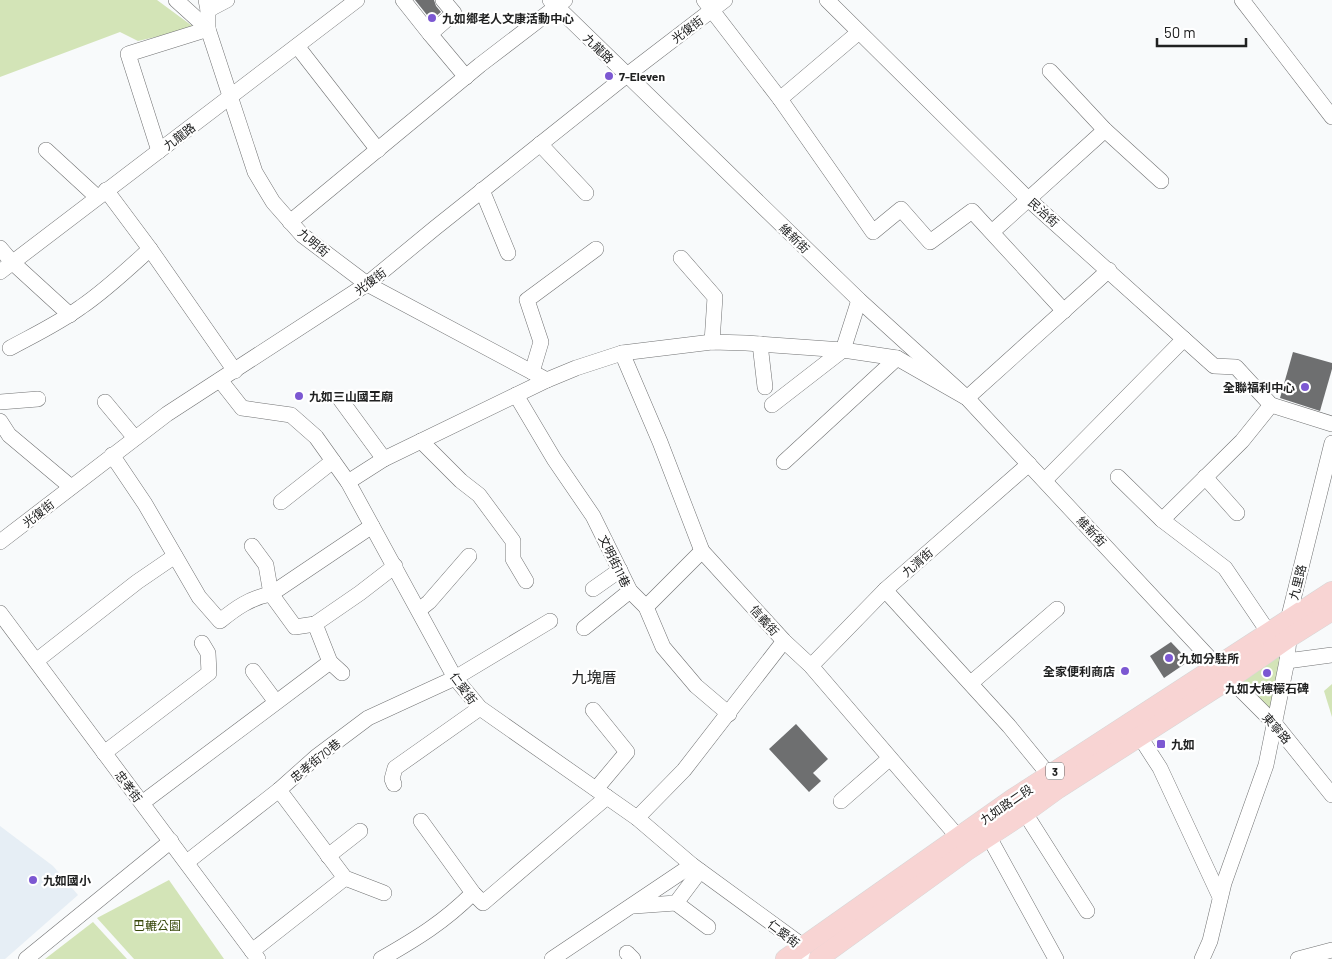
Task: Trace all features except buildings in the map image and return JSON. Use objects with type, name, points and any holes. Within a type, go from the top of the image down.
[{"type":"main road","name":"九如路二段","points":[[818,959],[962,844],[988,837],[1025,813],[1053,782],[1140,737],[1230,679],[1332,591]]},
{"type":"main road","name":"九如路二段","points":[[785,959],[802,953],[1053,782],[1216,665],[1269,633],[1289,629],[1332,611]]},
{"type":"street","points":[[176,0],[208,29]]},
{"type":"street","points":[[207,5],[227,0]]},
{"type":"street","name":"九龍路","points":[[6,267],[357,0]]},
{"type":"street","points":[[403,0],[466,77]]},
{"type":"street","points":[[430,34],[454,13],[443,0]]},
{"type":"street","name":"光復街","points":[[0,542],[167,414],[367,284],[627,75],[708,5],[725,0]]},
{"type":"street","name":"民治街","points":[[827,0],[1028,199],[1214,366],[1236,367],[1271,405]]},
{"type":"street","points":[[1242,0],[1332,117]]},
{"type":"street","points":[[290,222],[558,2]]},
{"type":"street","name":"九龍路","points":[[558,2],[627,75]]},
{"type":"street","name":"九明街","points":[[207,5],[208,29],[255,172],[273,202],[290,222],[302,235],[367,284],[548,380]]},
{"type":"street","points":[[708,5],[780,99],[873,232],[901,209],[930,242],[972,211],[1064,311]]},
{"type":"street","points":[[158,151],[128,54],[208,29]]},
{"type":"street","points":[[780,99],[859,32]]},
{"type":"street","points":[[297,46],[378,150]]},
{"type":"street","points":[[1050,71],[1105,130],[1161,181]]},
{"type":"street","name":"維新街","points":[[627,75],[859,300],[967,398],[1216,665]]},
{"type":"street","points":[[992,232],[1105,130]]},
{"type":"street","points":[[540,144],[586,193]]},
{"type":"street","points":[[46,150],[102,194],[150,249],[235,371]]},
{"type":"street","points":[[482,190],[508,254]]},
{"type":"street","points":[[0,248],[6,267],[70,315]]},
{"type":"street","points":[[10,348],[70,315],[111,284],[150,249]]},
{"type":"street","points":[[532,372],[542,342],[527,300],[596,249]]},
{"type":"street","points":[[681,258],[715,296],[712,342]]},
{"type":"street","points":[[967,398],[1109,270]]},
{"type":"street","points":[[772,405],[843,350],[859,300]]},
{"type":"street","points":[[1045,480],[1184,339]]},
{"type":"street","name":"維新街","points":[[348,482],[384,458],[516,395],[576,368],[622,353],[712,342],[843,350],[897,358],[967,398]]},
{"type":"street","points":[[760,344],[765,387]]},
{"type":"street","name":"信義街","points":[[622,353],[660,442],[702,551],[784,641],[811,666],[962,844]]},
{"type":"street","points":[[784,462],[897,358]]},
{"type":"street","name":"仁愛街","points":[[220,380],[242,408],[291,415],[316,437],[348,482],[455,678],[480,708],[637,818],[802,953]]},
{"type":"street","name":"文明街11巷","points":[[516,395],[554,459],[593,516],[630,591],[646,607],[663,647],[696,686],[728,714]]},
{"type":"street","points":[[0,402],[38,399]]},
{"type":"street","points":[[340,400],[384,458]]},
{"type":"street","points":[[105,402],[135,438]]},
{"type":"street","points":[[1162,520],[1242,441],[1271,405],[1332,424]]},
{"type":"street","points":[[0,420],[9,436],[71,487]]},
{"type":"street","points":[[421,441],[461,482],[479,495],[512,541],[513,559],[526,581]]},
{"type":"street","name":"九里路","points":[[1202,959],[1210,941],[1220,897],[1266,765],[1287,661],[1289,629],[1332,443]]},
{"type":"street","points":[[112,455],[145,504],[199,597],[220,621],[235,609],[256,597],[271,594],[372,526]]},
{"type":"street","points":[[281,502],[333,460]]},
{"type":"street","name":"九清街","points":[[811,666],[885,590],[1029,464]]},
{"type":"street","points":[[1118,477],[1162,520],[1225,568],[1269,633]]},
{"type":"street","points":[[1205,478],[1238,513]]},
{"type":"street","points":[[252,546],[266,565],[271,594],[295,627],[314,624],[360,593],[395,566]]},
{"type":"street","points":[[646,607],[702,551]]},
{"type":"street","points":[[36,661],[137,582],[175,556]]},
{"type":"street","points":[[418,610],[429,602],[469,556]]},
{"type":"street","points":[[593,589],[620,570]]},
{"type":"street","points":[[885,590],[1009,726],[1053,782]]},
{"type":"street","points":[[584,628],[630,591]]},
{"type":"street","points":[[971,683],[1057,609]]},
{"type":"street","name":"忠孝街","points":[[0,613],[255,955]]},
{"type":"street","name":"忠孝街70巷","points":[[187,862],[279,790],[316,757],[368,718],[455,678],[550,621]]},
{"type":"street","points":[[314,624],[330,662],[342,673]]},
{"type":"street","points":[[637,818],[684,770],[784,641]]},
{"type":"street","points":[[104,752],[209,673],[208,653],[202,643]]},
{"type":"street","points":[[1287,661],[1332,655]]},
{"type":"street","points":[[142,803],[330,662]]},
{"type":"street","name":"東寧路","points":[[1216,665],[1275,724],[1332,795]]},
{"type":"street","points":[[253,671],[276,702]]},
{"type":"street","points":[[394,784],[392,779],[396,768],[480,708]]},
{"type":"street","points":[[421,821],[473,894],[483,903],[601,793],[627,752],[593,710]]},
{"type":"street","points":[[1140,737],[1160,768],[1220,897]]},
{"type":"street","points":[[841,801],[889,759]]},
{"type":"street","points":[[279,790],[345,878],[384,893]]},
{"type":"street","points":[[1025,813],[1087,911]]},
{"type":"street","points":[[328,856],[360,831]]},
{"type":"street","points":[[988,837],[1056,959]]},
{"type":"street","points":[[26,959],[170,841]]},
{"type":"street","points":[[676,903],[696,868]]},
{"type":"street","points":[[552,959],[632,906],[696,868]]},
{"type":"street","points":[[255,955],[345,878]]},
{"type":"street","points":[[382,959],[426,933],[452,914],[473,894]]},
{"type":"street","points":[[632,906],[676,903],[708,927]]},
{"type":"street","points":[[1298,959],[1332,950]]},
{"type":"shaded area","name":"九如國小","points":[[0,826],[53,866],[78,895],[5,959],[0,959]]},
{"type":"green space","points":[[0,0],[157,0],[195,28],[138,41],[120,32],[0,77]]},
{"type":"green space","points":[[1283,649],[1274,716],[1236,680]]},
{"type":"green space","points":[[1332,684],[1332,717],[1324,691]]},
{"type":"green space","name":"巴轆公園","points":[[169,880],[224,959],[134,959],[97,918]]},
{"type":"green space","name":"巴轆公園","points":[[93,922],[127,959],[45,959]]},
{"type":"place","name":"九如鄉老人文康活動中心","points":[[432,18]]},
{"type":"place","name":"7-Eleven","points":[[609,76]]},
{"type":"place","name":"全聯福利中心","points":[[1305,387]]},
{"type":"place","name":"九如三山國王廟","points":[[299,396]]},
{"type":"place","name":"九如分駐所","points":[[1169,658]]},
{"type":"place","name":"全家便利商店","points":[[1125,671]]},
{"type":"place","name":"九如大檸檬石碑","points":[[1267,673]]},
{"type":"place","name":"九如","points":[[1161,744]]},
{"type":"place","name":"九如國小","points":[[33,880]]},
{"type":"district","name":"九塊厝","points":[[594,677]]}]
